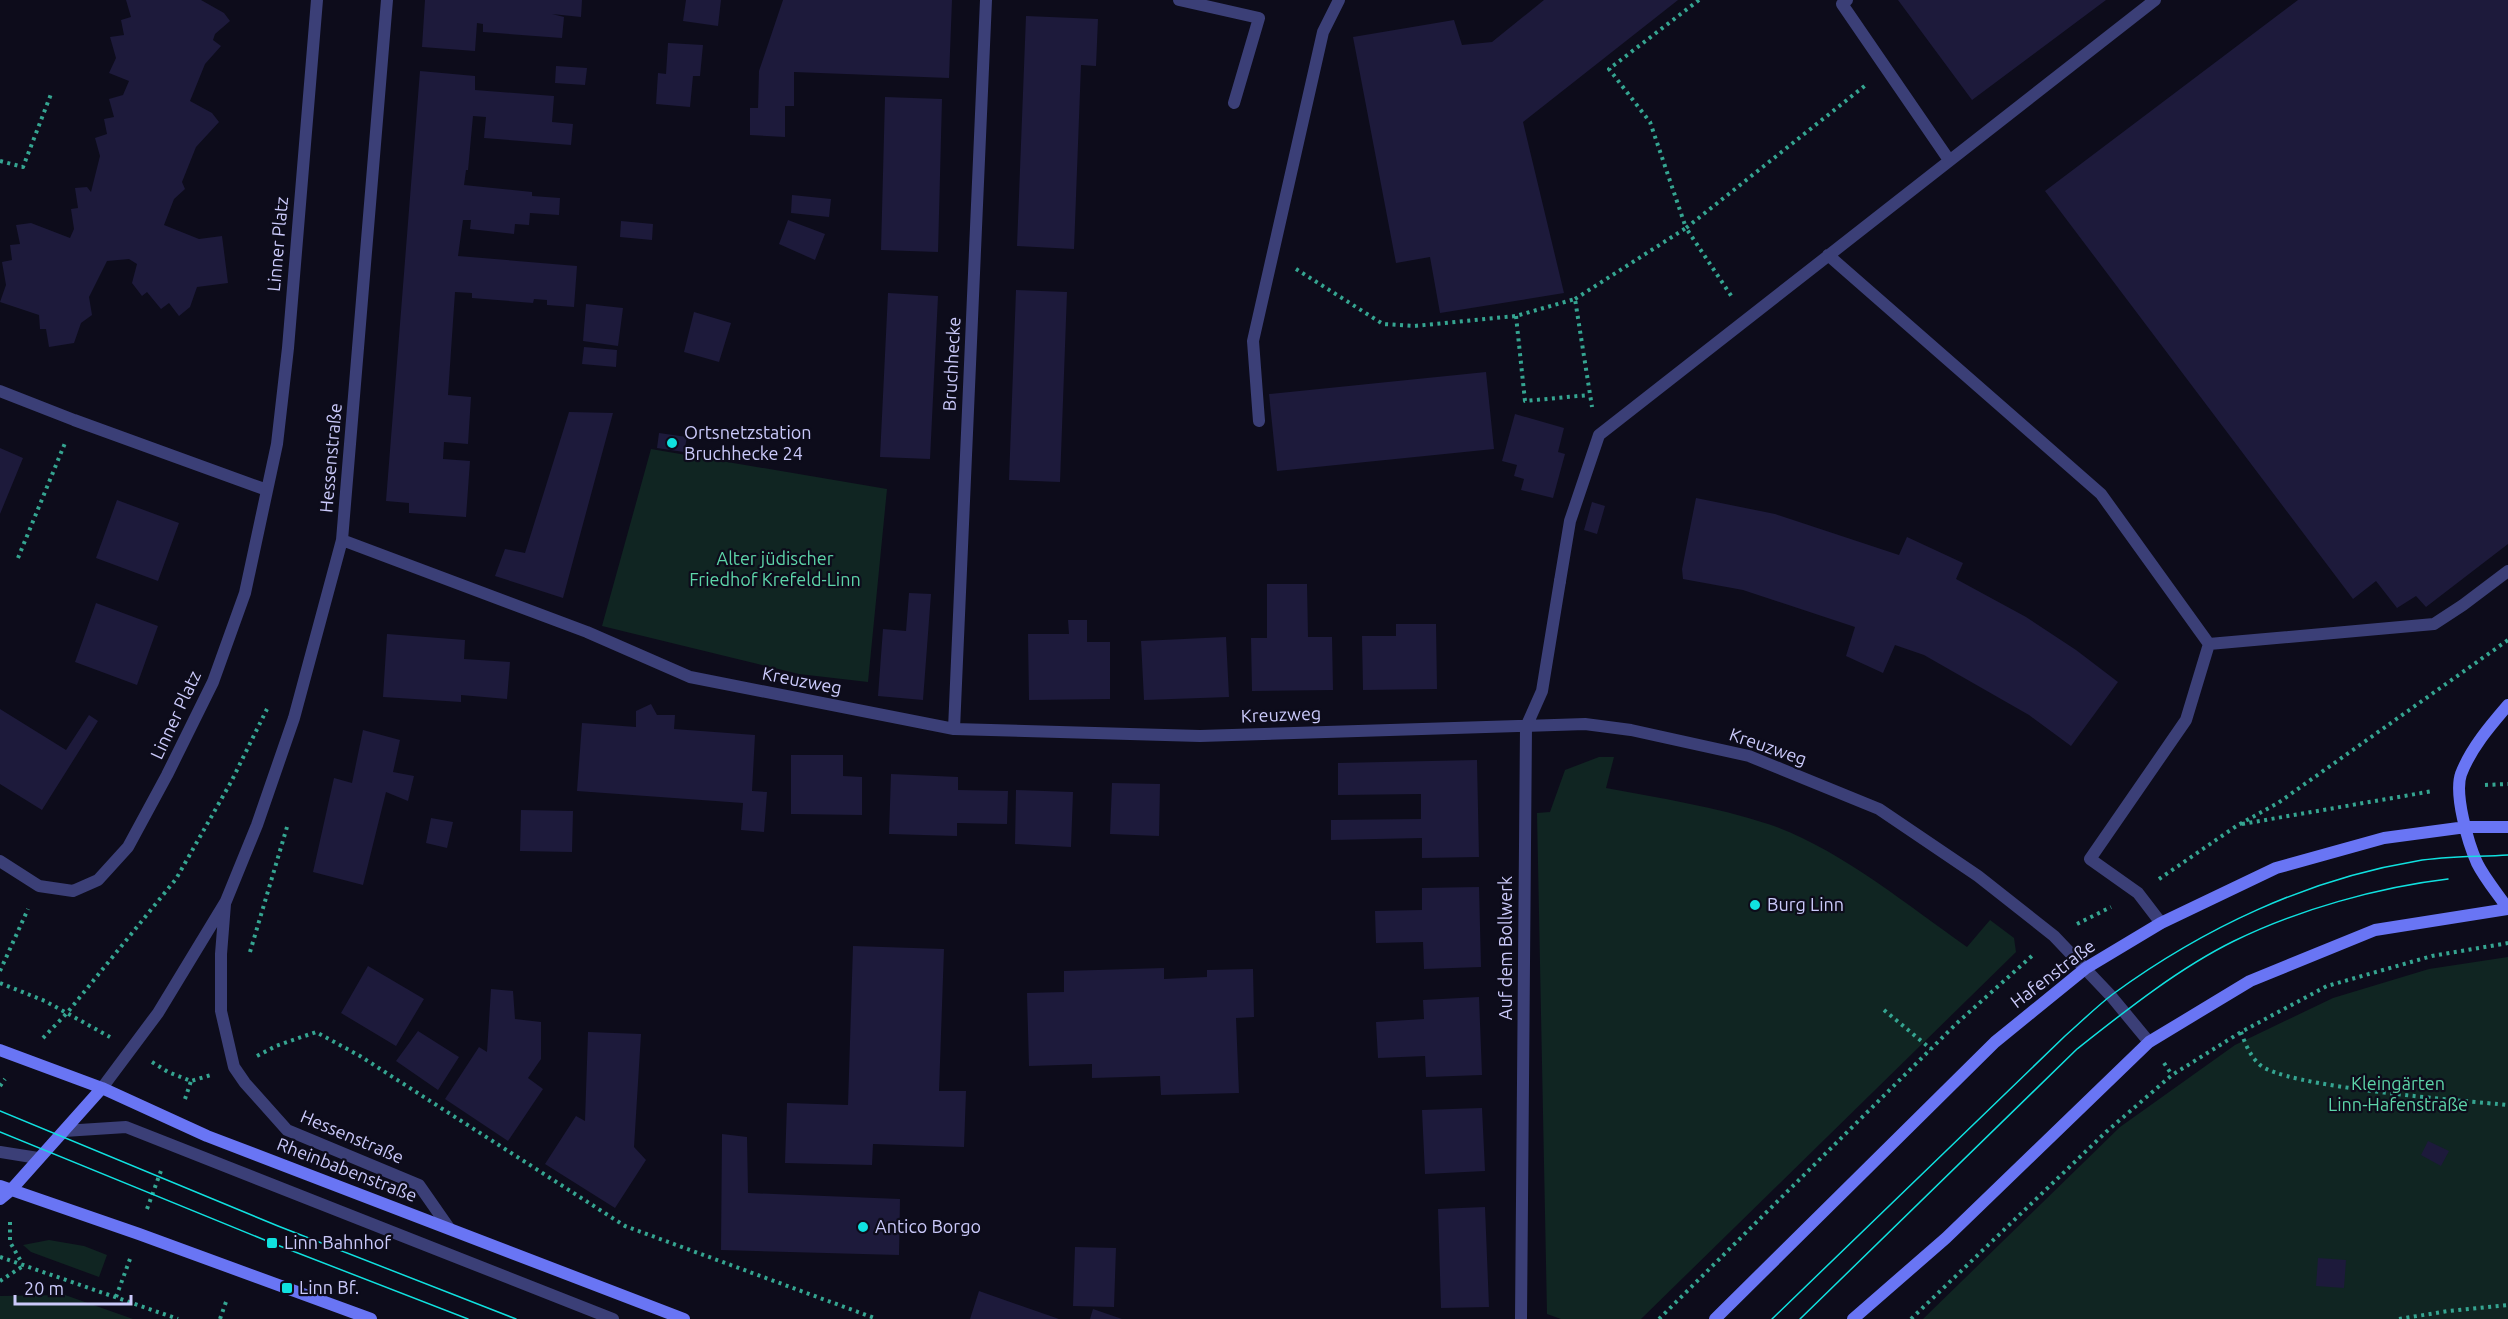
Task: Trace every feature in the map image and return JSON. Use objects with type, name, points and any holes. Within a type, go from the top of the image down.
[{"type":"main road","points":[[1853,1319],[1946,1238],[2149,1042],[2250,981],[2375,930],[2508,909],[2477,863],[2466,827],[2458,787],[2462,773],[2486,731],[2508,705]]},
{"type":"main road","name":"Hafenstraße","points":[[1715,1319],[1995,1042],[2086,968],[2161,923],[2276,868],[2384,838],[2466,827],[2508,827]]},
{"type":"main road","name":"Rheinbabenstraße","points":[[0,1050],[102,1088],[178,1124],[684,1319]]},
{"type":"main road","points":[[0,1199],[5,1188],[38,1158],[102,1088]]},
{"type":"main road","points":[[5,1188],[140,1234],[371,1319]]},
{"type":"street","name":"Linner Platz","points":[[39,886],[73,891],[98,880],[128,847],[213,682],[245,593],[277,444],[288,348],[317,0]]},
{"type":"street","name":"Hessenstraße","points":[[102,1088],[158,1013],[226,901],[257,825],[294,718],[342,540],[387,0]]},
{"type":"street","name":"Bruchhecke","points":[[954,729],[986,0]]},
{"type":"street","points":[[1179,0],[1259,18],[1234,103]]},
{"type":"street","points":[[1259,421],[1253,341],[1323,32],[1339,0]]},
{"type":"street","points":[[1599,435],[2155,0]]},
{"type":"street","points":[[1842,1],[1949,160]]},
{"type":"street","points":[[1828,255],[2101,494],[2209,644]]},
{"type":"street","points":[[0,391],[267,490]]},
{"type":"street","name":"Auf dem Bollwerk","points":[[1521,1319],[1526,727],[1542,691],[1570,521],[1599,435]]},
{"type":"street","name":"Kreuzweg","points":[[342,540],[587,632],[690,677],[954,729],[1200,736],[1585,724],[1631,729],[1749,756],[1879,809],[1978,876],[2054,936],[2086,968],[2149,1042]]},
{"type":"street","points":[[2209,644],[2434,624],[2508,570]]},
{"type":"street","points":[[2161,923],[2138,893],[2090,859],[2186,720],[2209,644]]},
{"type":"street","points":[[0,861],[39,886]]},
{"type":"street","name":"Hessenstraße","points":[[226,901],[221,954],[221,1011],[234,1067],[245,1083],[287,1130],[419,1185],[448,1228]]},
{"type":"street","points":[[64,1131],[126,1127],[613,1319]]},
{"type":"street","points":[[0,1152],[38,1158]]},
{"type":"path","points":[[1699,0],[1609,69],[1650,122],[1686,228],[1746,319]]},
{"type":"path","points":[[1273,254],[1383,324],[1414,326],[1516,316],[1575,299],[1686,228],[1886,69]]},
{"type":"path","points":[[0,161],[23,167],[51,94]]},
{"type":"path","points":[[1575,299],[1589,395],[1599,435]]},
{"type":"path","points":[[1516,316],[1525,401],[1589,395]]},
{"type":"path","points":[[18,558],[74,420]]},
{"type":"path","points":[[1659,1319],[1931,1049],[2054,936],[2138,893],[2238,825],[2278,802],[2508,640]]},
{"type":"path","points":[[0,1086],[67,1013],[176,879],[231,782],[272,699]]},
{"type":"path","points":[[2238,825],[2458,787]]},
{"type":"path","points":[[0,971],[39,886]]},
{"type":"path","points":[[1911,1319],[2106,1132],[2172,1075],[2241,1032],[2327,986],[2432,956],[2508,943]]},
{"type":"path","points":[[0,983],[45,1001],[132,1049],[168,1072],[191,1081],[234,1067],[276,1046],[316,1032],[360,1056],[625,1226],[877,1319]]},
{"type":"path","points":[[1884,1010],[1931,1049]]},
{"type":"path","points":[[2241,1032],[2248,1049],[2259,1065],[2276,1075],[2360,1089],[2508,1105]]},
{"type":"path","points":[[178,1124],[191,1081]]},
{"type":"path","points":[[116,1297],[170,1144]]},
{"type":"path","points":[[5,1188],[10,1242],[24,1266]]},
{"type":"path","points":[[0,1257],[178,1319]]},
{"type":"path","points":[[0,1281],[24,1266]]},
{"type":"path","points":[[220,1319],[226,1299]]},
{"type":"path","points":[[2399,1319],[2508,1305]]},
{"type":"green space","name":"Alter jüdischer Friedhof Krefeld-Linn","points":[[651,449],[887,489],[868,682],[799,674],[602,626]]},
{"type":"green space","points":[[1599,757],[1614,757],[1606,788],[1688,803],[1768,824],[1794,834],[1871,878],[1967,947],[1990,920],[2014,938],[2016,952],[1641,1319],[1561,1319],[1547,1314],[1537,813],[1550,812],[1565,770]]},
{"type":"green space","name":"Kleingärten Linn-Hafenstraße","points":[[2508,957],[2508,1319],[1923,1319],[2120,1127],[2235,1045],[2333,998],[2429,969]]},
{"type":"green space","points":[[49,1240],[84,1246],[107,1255],[99,1277],[31,1252],[23,1245]]},
{"type":"green space","points":[[65,1295],[133,1319],[0,1319],[0,1296]]},
{"type":"building","points":[[126,0],[201,0],[224,13],[230,21],[215,34],[213,40],[221,46],[205,64],[190,101],[212,113],[219,122],[196,147],[182,182],[185,189],[174,199],[164,225],[199,239],[222,236],[228,283],[197,287],[190,307],[179,316],[169,303],[161,309],[147,292],[142,296],[132,283],[137,264],[129,259],[107,261],[89,297],[92,315],[81,323],[74,343],[49,347],[46,329],[40,329],[39,315],[0,302],[6,285],[2,262],[12,260],[10,245],[20,244],[16,225],[31,223],[70,238],[74,229],[71,209],[78,208],[75,188],[87,187],[91,192],[100,156],[95,138],[107,134],[104,119],[114,117],[109,99],[123,95],[129,81],[109,73],[116,58],[110,37],[124,35],[121,20],[131,17]]},
{"type":"building","points":[[425,0],[582,0],[581,17],[552,14],[564,17],[562,38],[483,32],[483,24],[477,23],[475,51],[422,47]]},
{"type":"building","points":[[686,0],[721,0],[718,26],[683,21]]},
{"type":"building","points":[[783,0],[952,0],[949,78],[794,72],[794,106],[785,106],[785,137],[750,135],[750,108],[758,108],[759,71]]},
{"type":"building","points":[[1544,0],[1678,0],[1523,122],[1564,293],[1440,313],[1430,257],[1396,263],[1353,37],[1454,20],[1462,45],[1492,42]]},
{"type":"building","points":[[1898,0],[2106,0],[1972,100]]},
{"type":"building","points":[[2298,0],[2508,0],[2508,544],[2426,607],[2416,596],[2397,608],[2376,581],[2353,599],[2045,191]]},
{"type":"building","points":[[1026,16],[1098,19],[1096,66],[1081,65],[1074,249],[1017,246]]},
{"type":"building","points":[[668,43],[703,45],[700,76],[693,76],[690,107],[656,104],[658,73],[666,74]]},
{"type":"building","points":[[556,66],[587,68],[585,85],[555,83]]},
{"type":"building","points":[[420,71],[475,76],[475,90],[554,96],[552,122],[573,124],[571,145],[484,138],[486,117],[473,116],[468,170],[466,170],[464,185],[532,192],[532,196],[560,198],[559,215],[530,213],[529,225],[515,224],[514,234],[470,229],[471,220],[463,220],[458,256],[577,266],[574,307],[547,305],[547,300],[534,299],[533,303],[472,298],[472,293],[455,292],[448,395],[471,397],[468,444],[444,442],[443,459],[470,461],[466,517],[409,513],[409,503],[386,501]]},
{"type":"building","points":[[885,97],[942,99],[938,252],[881,250]]},
{"type":"building","points":[[792,195],[831,199],[829,217],[791,213]]},
{"type":"building","points":[[788,220],[825,234],[815,260],[779,244]]},
{"type":"building","points":[[621,221],[653,224],[652,240],[620,237]]},
{"type":"building","points":[[1016,290],[1067,292],[1060,482],[1009,480]]},
{"type":"building","points":[[888,293],[938,296],[930,459],[880,457]]},
{"type":"building","points":[[586,304],[623,308],[618,346],[583,341]]},
{"type":"building","points":[[694,312],[731,323],[719,362],[684,352]]},
{"type":"building","points":[[584,347],[617,350],[616,367],[582,364]]},
{"type":"building","points":[[1486,372],[1494,449],[1277,471],[1269,394]]},
{"type":"building","points":[[569,412],[613,413],[563,598],[495,576],[505,549],[525,553]]},
{"type":"building","points":[[1515,414],[1564,428],[1558,452],[1565,454],[1553,498],[1521,490],[1524,479],[1514,476],[1517,465],[1502,461]]},
{"type":"building","name":"Ortsnetzstation Bruchhecke 24","points":[[659,433],[687,437],[684,452],[657,448]]},
{"type":"building","points":[[0,448],[23,458],[0,514]]},
{"type":"building","points":[[1696,498],[1775,514],[1899,555],[1907,537],[1963,563],[1956,579],[2026,617],[2076,650],[2118,682],[2071,746],[2029,715],[1924,655],[1895,645],[1883,673],[1846,656],[1855,627],[1743,590],[1683,579],[1682,569]]},
{"type":"building","points":[[117,500],[179,523],[158,581],[96,558]]},
{"type":"building","points":[[1592,502],[1605,506],[1597,534],[1584,530]]},
{"type":"building","points":[[1267,584],[1307,584],[1308,637],[1332,637],[1333,690],[1252,691],[1251,638],[1267,638]]},
{"type":"building","points":[[909,593],[931,594],[923,700],[878,696],[883,629],[906,631]]},
{"type":"building","points":[[96,603],[158,626],[137,685],[75,662]]},
{"type":"building","points":[[1068,620],[1087,620],[1087,642],[1110,642],[1110,699],[1029,700],[1028,634],[1069,634]]},
{"type":"building","points":[[1396,624],[1436,624],[1437,689],[1363,690],[1362,636],[1396,636]]},
{"type":"building","points":[[387,634],[465,640],[464,659],[510,662],[507,699],[461,695],[461,702],[383,697]]},
{"type":"building","points":[[1226,637],[1229,697],[1144,700],[1141,641]]},
{"type":"building","points":[[651,704],[657,715],[675,715],[674,729],[755,735],[752,791],[767,792],[764,832],[741,830],[743,803],[577,791],[582,723],[636,727],[636,711]]},
{"type":"building","points":[[0,709],[66,750],[89,715],[98,721],[42,810],[0,784]]},
{"type":"building","points":[[363,730],[400,740],[393,772],[414,776],[408,801],[386,792],[363,885],[313,872],[334,778],[352,783]]},
{"type":"building","points":[[791,755],[843,755],[843,776],[862,777],[862,815],[791,814]]},
{"type":"building","points":[[1477,760],[1479,857],[1422,858],[1422,838],[1331,840],[1331,820],[1421,819],[1421,794],[1338,795],[1338,763]]},
{"type":"building","points":[[891,774],[958,777],[958,790],[1008,791],[1007,824],[957,823],[957,836],[889,834]]},
{"type":"building","points":[[1112,783],[1160,784],[1159,836],[1110,834]]},
{"type":"building","points":[[1016,790],[1073,792],[1071,847],[1015,844]]},
{"type":"building","points":[[521,810],[573,811],[572,852],[520,851]]},
{"type":"building","points":[[431,818],[453,822],[447,848],[426,843]]},
{"type":"building","points":[[1479,887],[1481,967],[1424,969],[1423,942],[1376,943],[1375,911],[1422,910],[1422,888]]},
{"type":"building","points":[[853,946],[944,949],[939,1091],[966,1091],[964,1147],[873,1144],[872,1165],[785,1163],[787,1103],[848,1105]]},
{"type":"building","points":[[368,966],[424,999],[396,1046],[341,1013]]},
{"type":"building","points":[[1164,968],[1164,979],[1207,977],[1207,970],[1253,969],[1254,1017],[1236,1018],[1239,1093],[1161,1095],[1160,1076],[1092,1078],[1092,1064],[1029,1066],[1027,993],[1064,992],[1064,971]]},
{"type":"building","points":[[491,989],[513,991],[515,1019],[541,1022],[541,1059],[528,1078],[543,1089],[508,1141],[445,1099],[479,1047],[487,1052]]},
{"type":"building","points":[[1479,997],[1482,1075],[1426,1077],[1425,1056],[1378,1058],[1376,1022],[1424,1019],[1423,1000]]},
{"type":"building","points":[[418,1031],[459,1057],[438,1090],[396,1061]]},
{"type":"building","points":[[588,1032],[641,1034],[634,1147],[646,1160],[615,1208],[545,1164],[576,1116],[585,1121]]},
{"type":"building","points":[[1482,1108],[1485,1171],[1425,1174],[1422,1110]]},
{"type":"building","points":[[722,1134],[747,1137],[748,1193],[900,1199],[899,1255],[721,1250]]},
{"type":"building","points":[[2428,1141],[2449,1151],[2441,1166],[2421,1155]]},
{"type":"building","points":[[1485,1207],[1489,1307],[1441,1308],[1438,1209]]},
{"type":"building","points":[[1075,1247],[1116,1248],[1114,1307],[1073,1306]]},
{"type":"building","points":[[2318,1258],[2346,1260],[2344,1288],[2316,1286]]},
{"type":"building","points":[[979,1291],[1059,1319],[970,1319]]},
{"type":"building","points":[[1093,1309],[1122,1319],[1090,1319]]},
{"type":"tram line","points":[[1772,1319],[2065,1036],[2107,999],[2147,970],[2219,928],[2257,910],[2336,880],[2376,869],[2428,859],[2508,855]]},
{"type":"tram line","points":[[1800,1319],[2077,1049],[2173,977],[2234,941],[2284,919],[2367,894],[2448,879]]},
{"type":"tram line","points":[[0,1111],[278,1226],[516,1319]]},
{"type":"tram line","points":[[0,1132],[272,1243],[468,1319]]},
{"type":"place","name":"Ortsnetzstation Bruchhecke 24","points":[[672,443]]},
{"type":"place","name":"Burg Linn","points":[[1755,905]]},
{"type":"place","name":"Antico Borgo","points":[[863,1227]]},
{"type":"place","name":"Linn Bahnhof","points":[[272,1243]]},
{"type":"place","name":"Linn Bf.","points":[[287,1288]]}]
